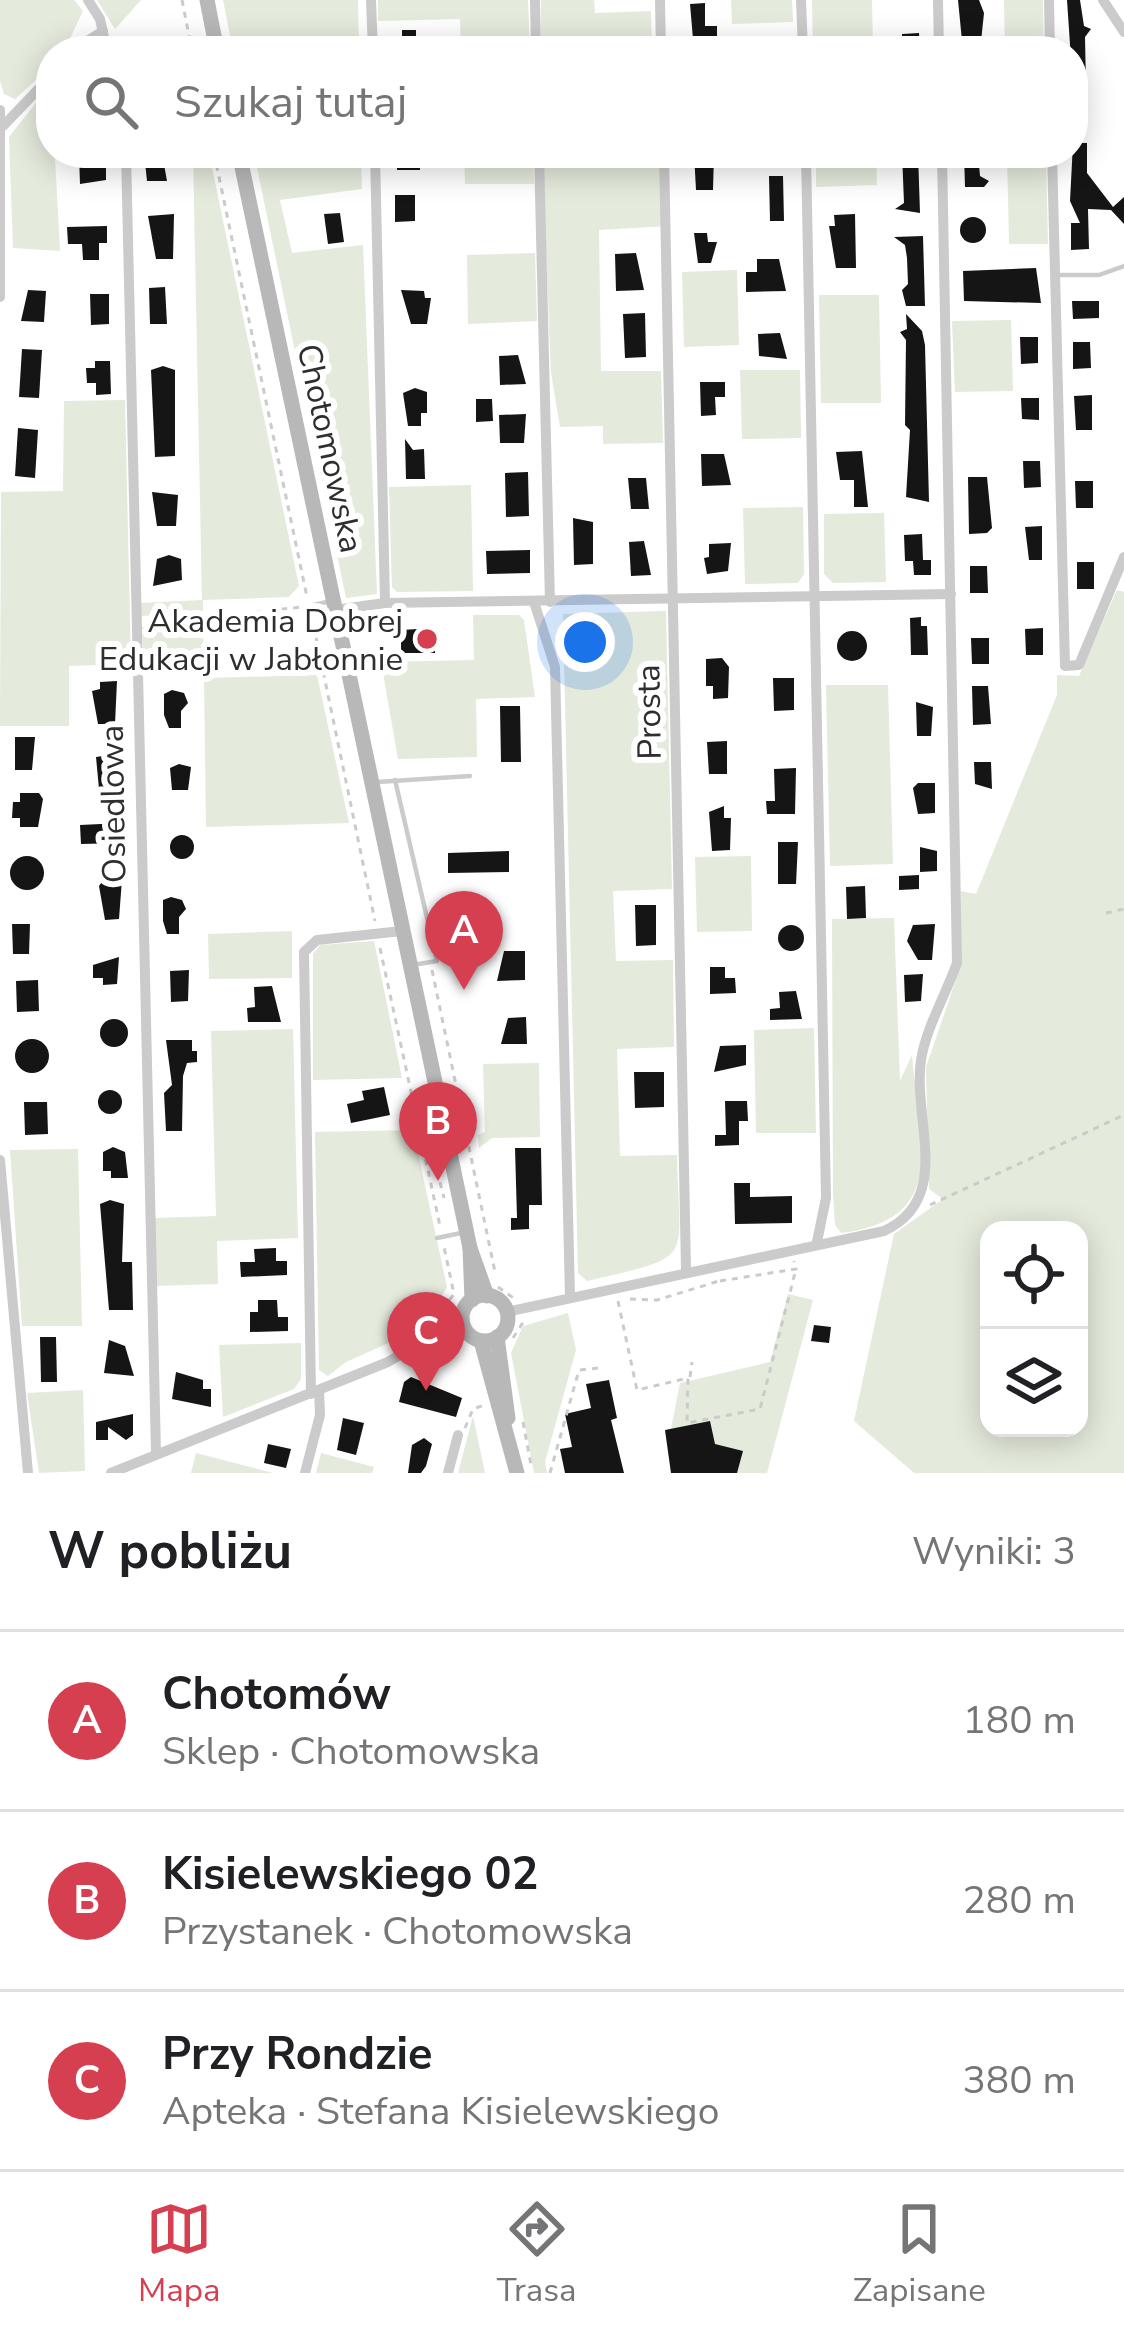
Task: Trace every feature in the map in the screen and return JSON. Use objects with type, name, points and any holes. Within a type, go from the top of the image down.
[{"type":"street","points":[[88,0],[104,36]]},
{"type":"street","points":[[207,0],[215,36]]},
{"type":"street","points":[[371,0],[372,36]]},
{"type":"street","points":[[535,0],[536,36]]},
{"type":"street","points":[[660,0],[661,36]]},
{"type":"street","points":[[801,0],[802,36]]},
{"type":"street","points":[[938,0],[939,36]]},
{"type":"street","points":[[1049,0],[1050,36]]},
{"type":"street","points":[[1103,0],[1124,32]]},
{"type":"street","points":[[95,36],[103,31]]},
{"type":"street","points":[[3,126],[36,92]]},
{"type":"street","points":[[0,110],[0,296]]},
{"type":"street","name":"Osiedlowa","points":[[126,168],[156,1454]]},
{"type":"street","name":"Chotomowska","points":[[242,168],[468,1240],[475,1294]]},
{"type":"street","points":[[375,168],[385,603]]},
{"type":"street","points":[[538,168],[550,602]]},
{"type":"street","name":"Prosta","points":[[664,168],[686,1270]]},
{"type":"street","points":[[806,168],[826,1198],[817,1242]]},
{"type":"street","points":[[463,1325],[463,1312],[475,1294],[506,1312],[817,1242],[863,1237],[894,1226],[916,1206],[926,1154],[922,1054],[957,963],[942,168]]},
{"type":"street","points":[[1052,168],[1061,659],[1065,666],[1079,665],[1124,556]]},
{"type":"street","points":[[333,606],[817,593],[951,594]]},
{"type":"street","points":[[534,602],[555,667],[570,1297]]},
{"type":"street","points":[[305,1473],[320,1414],[315,1392],[304,952],[317,940],[402,932]]},
{"type":"street","points":[[0,1160],[28,1473]]},
{"type":"street","points":[[489,1339],[504,1330],[506,1312]]},
{"type":"street","points":[[111,1473],[131,1469],[156,1454],[388,1362],[437,1332],[463,1325],[489,1339],[517,1473]]},
{"type":"street","points":[[448,1473],[458,1435]]},
{"type":"lane","points":[[1055,275],[1099,274],[1124,266]]},
{"type":"lane","points":[[309,606],[333,606]]},
{"type":"lane","points":[[371,783],[470,776]]},
{"type":"lane","points":[[395,780],[437,961],[410,965]]},
{"type":"lane","points":[[440,1238],[468,1240]]},
{"type":"path","points":[[182,0],[189,36]]},
{"type":"path","points":[[217,168],[454,1294],[434,1324],[475,1294]]},
{"type":"path","points":[[135,624],[188,623],[309,606]]},
{"type":"path","points":[[1106,913],[1124,909]]},
{"type":"path","points":[[916,1206],[945,1200],[1124,1115]]},
{"type":"path","points":[[688,1378],[687,1423],[760,1409],[796,1269]]},
{"type":"path","points":[[617,1297],[637,1390],[694,1377],[692,1362]]},
{"type":"path","points":[[550,1473],[579,1370],[599,1368]]},
{"type":"path","points":[[458,1435],[473,1409],[491,1403]]},
{"type":"shaded area","points":[[0,0],[74,0],[83,11],[71,36],[36,36],[36,80],[15,99],[4,94]]},
{"type":"shaded area","points":[[97,0],[141,0],[115,29]]},
{"type":"shaded area","points":[[223,0],[358,0],[359,36],[230,36]]},
{"type":"shaded area","points":[[378,0],[528,0],[529,36],[461,36],[460,19],[378,21]]},
{"type":"shaded area","points":[[541,0],[594,0],[595,13],[651,11],[652,36],[541,36]]},
{"type":"shaded area","points":[[731,0],[792,0],[793,22],[732,24]]},
{"type":"shaded area","points":[[812,0],[872,0],[873,36],[813,36]]},
{"type":"shaded area","points":[[1004,0],[1043,0],[1044,36],[1005,36]]},
{"type":"shaded area","points":[[36,103],[36,168],[56,168],[60,251],[13,248],[9,137]]},
{"type":"shaded area","points":[[193,168],[212,168],[299,586],[289,597],[203,600],[203,613],[141,616],[141,603],[202,600]]},
{"type":"shaded area","points":[[257,168],[361,168],[362,189],[280,200],[292,253],[363,245],[377,594],[346,598]]},
{"type":"shaded area","points":[[464,168],[533,168],[534,184],[465,184]]},
{"type":"shaded area","points":[[543,168],[667,168],[669,226],[599,230],[601,371],[661,371],[663,443],[603,444],[603,426],[560,427],[551,373]]},
{"type":"shaded area","points":[[816,168],[876,168],[877,185],[816,187]]},
{"type":"shaded area","points":[[1007,168],[1046,168],[1048,244],[1009,244]]},
{"type":"shaded area","points":[[535,253],[537,321],[468,324],[467,255]]},
{"type":"shaded area","points":[[737,270],[739,345],[684,347],[682,272]]},
{"type":"shaded area","points":[[819,295],[879,295],[881,403],[821,403]]},
{"type":"shaded area","points":[[1011,320],[1013,391],[955,392],[952,321]]},
{"type":"shaded area","points":[[740,370],[800,370],[801,438],[742,439]]},
{"type":"shaded area","points":[[125,400],[131,664],[69,666],[69,726],[0,726],[1,492],[63,491],[64,401]]},
{"type":"shaded area","points":[[471,485],[473,591],[397,592],[392,587],[389,487]]},
{"type":"shaded area","points":[[803,507],[804,574],[798,583],[745,584],[743,508]]},
{"type":"shaded area","points":[[884,513],[886,582],[833,583],[824,574],[824,514]]},
{"type":"shaded area","points":[[1117,590],[1124,592],[1124,1473],[914,1473],[854,1421],[894,1234],[943,1199],[929,1189],[926,1067],[960,968],[961,891],[976,894],[1057,695],[1057,675],[1079,676]]},
{"type":"shaded area","points":[[666,611],[672,889],[613,891],[616,961],[673,960],[674,1047],[617,1049],[620,1156],[677,1155],[679,1236],[665,1258],[587,1281],[578,1273],[563,614]]},
{"type":"shaded area","points":[[473,615],[519,615],[524,620],[535,697],[476,699],[477,757],[398,759],[381,662],[474,660]]},
{"type":"shaded area","points":[[203,625],[204,669],[144,669],[142,627]]},
{"type":"shaded area","points":[[317,675],[349,823],[206,827],[204,678]]},
{"type":"shaded area","points":[[826,685],[888,685],[893,864],[830,866]]},
{"type":"shaded area","points":[[751,856],[752,931],[697,932],[695,857]]},
{"type":"shaded area","points":[[894,918],[900,1081],[912,1055],[920,1171],[914,1193],[900,1211],[876,1225],[841,1233],[835,1225],[833,1194],[832,919]]},
{"type":"shaded area","points":[[292,931],[292,978],[209,979],[208,934]]},
{"type":"shaded area","points":[[374,941],[402,1078],[313,1080],[313,954],[320,945]]},
{"type":"shaded area","points":[[814,1028],[816,1133],[756,1133],[754,1030]]},
{"type":"shaded area","points":[[293,1029],[298,1238],[217,1241],[218,1284],[155,1286],[155,1218],[216,1216],[211,1031]]},
{"type":"shaded area","points":[[539,1063],[540,1137],[492,1138],[479,1148],[478,1135],[485,1132],[483,1064]]},
{"type":"shaded area","points":[[413,1130],[447,1287],[422,1328],[346,1362],[328,1376],[319,1370],[315,1132]]},
{"type":"shaded area","points":[[78,1149],[82,1326],[22,1326],[10,1150]]},
{"type":"shaded area","points":[[788,1294],[813,1300],[767,1473],[671,1473],[665,1430],[671,1429],[680,1383],[770,1362]]},
{"type":"shaded area","points":[[568,1313],[576,1350],[545,1462],[547,1473],[534,1473],[511,1353],[523,1326]]},
{"type":"shaded area","points":[[301,1343],[301,1379],[294,1389],[223,1417],[219,1345]]},
{"type":"shaded area","points":[[83,1390],[85,1471],[39,1473],[27,1393]]},
{"type":"shaded area","points":[[473,1416],[485,1473],[458,1473]]},
{"type":"shaded area","points":[[196,1453],[273,1473],[191,1473]]},
{"type":"shaded area","points":[[321,1453],[374,1467],[372,1473],[316,1473]]},
{"type":"building","points":[[958,0],[979,0],[984,13],[982,36],[962,36]]},
{"type":"building","points":[[1067,0],[1080,0],[1084,26],[1091,29],[1086,36],[1069,36]]},
{"type":"building","points":[[705,3],[705,26],[717,26],[717,36],[693,36],[690,4]]},
{"type":"building","points":[[79,168],[106,168],[106,180],[80,184]]},
{"type":"building","points":[[146,168],[165,168],[167,181],[147,181]]},
{"type":"building","points":[[695,168],[714,168],[713,190],[696,190]]},
{"type":"building","points":[[903,168],[918,168],[920,213],[895,209],[904,203]]},
{"type":"building","points":[[964,168],[979,168],[980,176],[989,181],[984,187],[965,187]]},
{"type":"building","points":[[1072,168],[1087,168],[1113,207],[1124,197],[1124,224],[1111,210],[1088,209],[1089,249],[1071,250],[1071,223],[1080,223],[1070,201]]},
{"type":"building","points":[[769,176],[783,176],[784,221],[770,221]]},
{"type":"building","points":[[395,195],[415,195],[415,221],[395,222]]},
{"type":"building","points":[[340,213],[344,242],[328,244],[324,214]]},
{"type":"building","points":[[174,214],[173,259],[156,259],[148,216]]},
{"type":"building","points":[[855,214],[856,268],[836,268],[829,226],[835,226],[834,215]]},
{"type":"building","points":[[973,217],[986,230],[973,243],[960,230]]},
{"type":"building","points":[[107,226],[107,243],[99,243],[99,260],[83,260],[82,244],[68,244],[67,227]]},
{"type":"building","points":[[694,233],[707,233],[708,242],[717,242],[711,263],[698,263]]},
{"type":"building","points":[[923,236],[925,306],[906,306],[902,290],[908,284],[905,245],[894,237]]},
{"type":"building","points":[[636,253],[644,290],[616,291],[615,254]]},
{"type":"building","points":[[757,259],[779,259],[786,291],[746,292],[746,272],[757,272]]},
{"type":"building","points":[[1036,268],[1041,303],[964,301],[963,271]]},
{"type":"building","points":[[165,287],[167,324],[150,324],[149,288]]},
{"type":"building","points":[[28,290],[46,291],[44,322],[21,321]]},
{"type":"building","points":[[401,290],[424,291],[425,298],[431,298],[427,324],[411,324]]},
{"type":"building","points":[[90,294],[109,294],[109,324],[91,325]]},
{"type":"building","points":[[1072,301],[1099,301],[1099,318],[1073,319]]},
{"type":"building","points":[[645,313],[646,357],[625,358],[623,314]]},
{"type":"building","points":[[906,314],[922,331],[925,345],[929,502],[906,497],[910,430],[905,425],[906,340],[900,332],[907,329]]},
{"type":"building","points":[[780,333],[787,359],[759,356],[758,334]]},
{"type":"building","points":[[1020,337],[1038,337],[1038,363],[1021,364]]},
{"type":"building","points":[[1073,342],[1090,342],[1091,368],[1073,369]]},
{"type":"building","points":[[22,349],[42,350],[39,398],[19,397]]},
{"type":"building","points":[[518,355],[526,384],[500,385],[499,356]]},
{"type":"building","points":[[95,361],[110,361],[111,394],[96,395],[96,383],[87,383],[86,368],[95,368]]},
{"type":"building","points":[[163,366],[175,370],[175,456],[155,457],[151,370]]},
{"type":"building","points":[[700,382],[725,382],[725,397],[715,397],[716,415],[701,416]]},
{"type":"building","points":[[415,388],[427,392],[427,413],[421,413],[421,426],[408,426],[403,393]]},
{"type":"building","points":[[1092,395],[1092,430],[1076,430],[1074,396]]},
{"type":"building","points":[[1021,398],[1039,398],[1039,420],[1022,419]]},
{"type":"building","points":[[476,399],[492,399],[493,421],[476,422]]},
{"type":"building","points":[[526,414],[524,443],[500,443],[499,415]]},
{"type":"building","points":[[18,428],[38,430],[35,478],[15,476]]},
{"type":"building","points":[[405,439],[413,450],[424,449],[425,479],[406,479]]},
{"type":"building","points":[[862,451],[868,507],[854,507],[854,480],[840,480],[836,452]]},
{"type":"building","points":[[701,454],[724,454],[731,485],[702,486]]},
{"type":"building","points":[[1023,461],[1040,461],[1041,487],[1024,488]]},
{"type":"building","points":[[528,472],[529,516],[506,517],[505,473]]},
{"type":"building","points":[[968,477],[987,477],[992,528],[987,533],[969,534]]},
{"type":"building","points":[[628,478],[646,478],[649,509],[631,509]]},
{"type":"building","points":[[1075,481],[1093,481],[1093,508],[1076,508]]},
{"type":"building","points":[[152,492],[178,495],[176,526],[157,526]]},
{"type":"building","points":[[573,518],[593,522],[593,564],[574,565]]},
{"type":"building","points":[[1042,526],[1042,560],[1029,560],[1025,527]]},
{"type":"building","points":[[922,534],[923,560],[931,560],[931,575],[914,575],[913,561],[905,561],[904,535]]},
{"type":"building","points":[[644,541],[651,575],[631,576],[629,542]]},
{"type":"building","points":[[731,543],[728,571],[707,574],[704,558],[709,557],[709,544]]},
{"type":"building","points":[[530,550],[530,573],[487,574],[486,551]]},
{"type":"building","points":[[169,555],[181,559],[182,580],[153,586],[157,559]]},
{"type":"building","points":[[1077,562],[1094,562],[1094,589],[1077,589]]},
{"type":"building","points":[[970,566],[987,566],[988,593],[970,593]]},
{"type":"building","points":[[921,617],[921,626],[927,626],[928,655],[911,655],[910,618]]},
{"type":"building","points":[[435,628],[435,653],[401,653],[401,630]]},
{"type":"building","points":[[1043,628],[1043,655],[1026,655],[1025,629]]},
{"type":"building","points":[[852,631],[863,635],[867,646],[863,657],[852,661],[841,657],[837,646],[841,635]]},
{"type":"building","points":[[971,638],[989,638],[989,664],[972,664]]},
{"type":"building","points":[[722,658],[729,667],[728,698],[713,699],[713,686],[706,686],[706,659]]},
{"type":"building","points":[[773,678],[794,678],[794,710],[774,711]]},
{"type":"building","points":[[117,681],[115,724],[98,724],[92,691],[100,689],[100,682]]},
{"type":"building","points":[[972,686],[988,686],[991,724],[973,725]]},
{"type":"building","points":[[184,693],[188,703],[181,711],[181,728],[169,728],[164,715],[164,694]]},
{"type":"building","points":[[916,702],[933,707],[931,736],[917,736]]},
{"type":"building","points":[[500,706],[520,706],[521,762],[501,762]]},
{"type":"building","points":[[15,737],[35,737],[32,770],[15,770]]},
{"type":"building","points":[[727,741],[727,774],[709,774],[707,742]]},
{"type":"building","points":[[103,743],[118,750],[117,788],[99,789],[96,757],[103,756]]},
{"type":"building","points":[[974,762],[991,762],[992,789],[975,784]]},
{"type":"building","points":[[191,767],[188,790],[172,790],[170,768]]},
{"type":"building","points":[[796,768],[795,814],[767,814],[766,801],[775,801],[774,769]]},
{"type":"building","points":[[918,783],[935,783],[935,813],[918,814],[913,788]]},
{"type":"building","points":[[20,793],[39,793],[43,799],[38,827],[20,827],[20,818],[12,818],[13,802],[20,802]]},
{"type":"building","points":[[724,806],[724,818],[731,818],[730,850],[712,851],[709,812]]},
{"type":"building","points":[[122,823],[123,843],[81,844],[80,825]]},
{"type":"building","points":[[182,835],[194,847],[182,859],[170,847]]},
{"type":"building","points":[[778,842],[798,842],[796,884],[778,884]]},
{"type":"building","points":[[920,847],[937,851],[937,871],[920,872]]},
{"type":"building","points":[[509,851],[509,872],[448,873],[448,853]]},
{"type":"building","points":[[27,856],[39,861],[44,873],[39,885],[27,890],[15,885],[10,873],[15,861]]},
{"type":"building","points":[[919,875],[919,889],[899,890],[899,876]]},
{"type":"building","points":[[104,879],[122,879],[119,919],[105,920],[99,886]]},
{"type":"building","points":[[865,886],[866,918],[847,919],[846,887]]},
{"type":"building","points":[[163,900],[182,900],[186,909],[179,917],[179,934],[167,934],[163,921]]},
{"type":"building","points":[[635,905],[656,905],[656,945],[636,946]]},
{"type":"building","points":[[12,924],[30,924],[29,954],[13,954]]},
{"type":"building","points":[[935,924],[932,960],[918,960],[907,941],[913,925]]},
{"type":"building","points":[[791,925],[804,938],[791,951],[778,938]]},
{"type":"building","points":[[504,951],[525,951],[525,980],[497,981]]},
{"type":"building","points":[[119,957],[117,984],[103,985],[103,978],[93,978],[93,965]]},
{"type":"building","points":[[710,967],[725,967],[725,978],[735,978],[736,993],[710,994]]},
{"type":"building","points":[[189,970],[188,1001],[171,1002],[170,971]]},
{"type":"building","points":[[923,974],[921,1001],[905,1002],[904,975]]},
{"type":"building","points":[[38,980],[39,1011],[17,1012],[16,981]]},
{"type":"building","points":[[272,986],[281,1022],[248,1022],[247,1008],[255,1007],[254,987]]},
{"type":"building","points":[[796,991],[802,1019],[770,1020],[770,1009],[780,1008],[779,992]]},
{"type":"building","points":[[526,1017],[527,1044],[501,1044],[508,1018]]},
{"type":"building","points":[[114,1019],[124,1023],[128,1033],[124,1043],[114,1047],[104,1043],[100,1033],[104,1023]]},
{"type":"building","points":[[32,1039],[44,1044],[49,1056],[44,1068],[32,1073],[20,1068],[15,1056],[20,1044]]},
{"type":"building","points":[[166,1040],[192,1040],[192,1051],[197,1051],[197,1062],[187,1063],[183,1076],[182,1131],[166,1131],[164,1093],[172,1085]]},
{"type":"building","points":[[746,1045],[746,1065],[714,1072],[720,1046]]},
{"type":"building","points":[[634,1072],[664,1072],[664,1107],[635,1108]]},
{"type":"building","points":[[384,1087],[390,1115],[351,1123],[347,1104],[364,1100],[362,1091]]},
{"type":"building","points":[[110,1090],[122,1102],[110,1114],[98,1102]]},
{"type":"building","points":[[725,1101],[747,1101],[748,1121],[739,1121],[739,1145],[715,1146],[715,1135],[726,1135]]},
{"type":"building","points":[[24,1102],[47,1102],[48,1134],[25,1135]]},
{"type":"building","points":[[113,1147],[125,1152],[128,1178],[111,1178],[111,1171],[103,1171],[103,1152]]},
{"type":"building","points":[[515,1148],[541,1148],[542,1205],[529,1205],[529,1229],[511,1230],[511,1218],[517,1218]]},
{"type":"building","points":[[734,1183],[750,1183],[750,1197],[792,1196],[792,1223],[735,1224]]},
{"type":"building","points":[[110,1200],[124,1204],[122,1262],[132,1262],[133,1310],[109,1310],[100,1204]]},
{"type":"building","points":[[276,1248],[276,1261],[287,1261],[287,1275],[241,1277],[240,1262],[255,1262],[254,1249]]},
{"type":"building","points":[[258,1300],[277,1300],[278,1317],[288,1317],[288,1331],[250,1332],[250,1312],[258,1312]]},
{"type":"building","points":[[814,1325],[831,1327],[829,1343],[811,1341]]},
{"type":"building","points":[[40,1337],[56,1337],[57,1382],[41,1382]]},
{"type":"building","points":[[109,1340],[125,1346],[134,1376],[104,1373]]},
{"type":"building","points":[[176,1372],[203,1380],[203,1389],[211,1389],[211,1407],[172,1399]]},
{"type":"building","points":[[411,1377],[462,1398],[456,1417],[399,1402],[404,1382]]},
{"type":"building","points":[[609,1380],[617,1418],[611,1420],[624,1473],[565,1473],[560,1449],[572,1447],[565,1414],[591,1408],[586,1384]]},
{"type":"building","points":[[133,1414],[133,1435],[126,1440],[108,1427],[108,1440],[96,1440],[96,1422]]},
{"type":"building","points":[[343,1418],[364,1423],[356,1455],[337,1450]]},
{"type":"building","points":[[710,1421],[715,1444],[743,1451],[737,1473],[671,1473],[665,1430]]},
{"type":"building","points":[[424,1438],[432,1444],[426,1466],[421,1473],[408,1473],[412,1445]]},
{"type":"building","points":[[268,1444],[291,1449],[286,1468],[264,1463]]},
{"type":"place","name":"Akademia Dobrej Edukacji w Jabłonnie","points":[[427,639]]},
{"type":"place","name":"Chotomów","points":[[464,990]]},
{"type":"place","name":"Kisielewskiego 02","points":[[438,1181]]},
{"type":"place","name":"Przy Rondzie","points":[[426,1391]]}]
